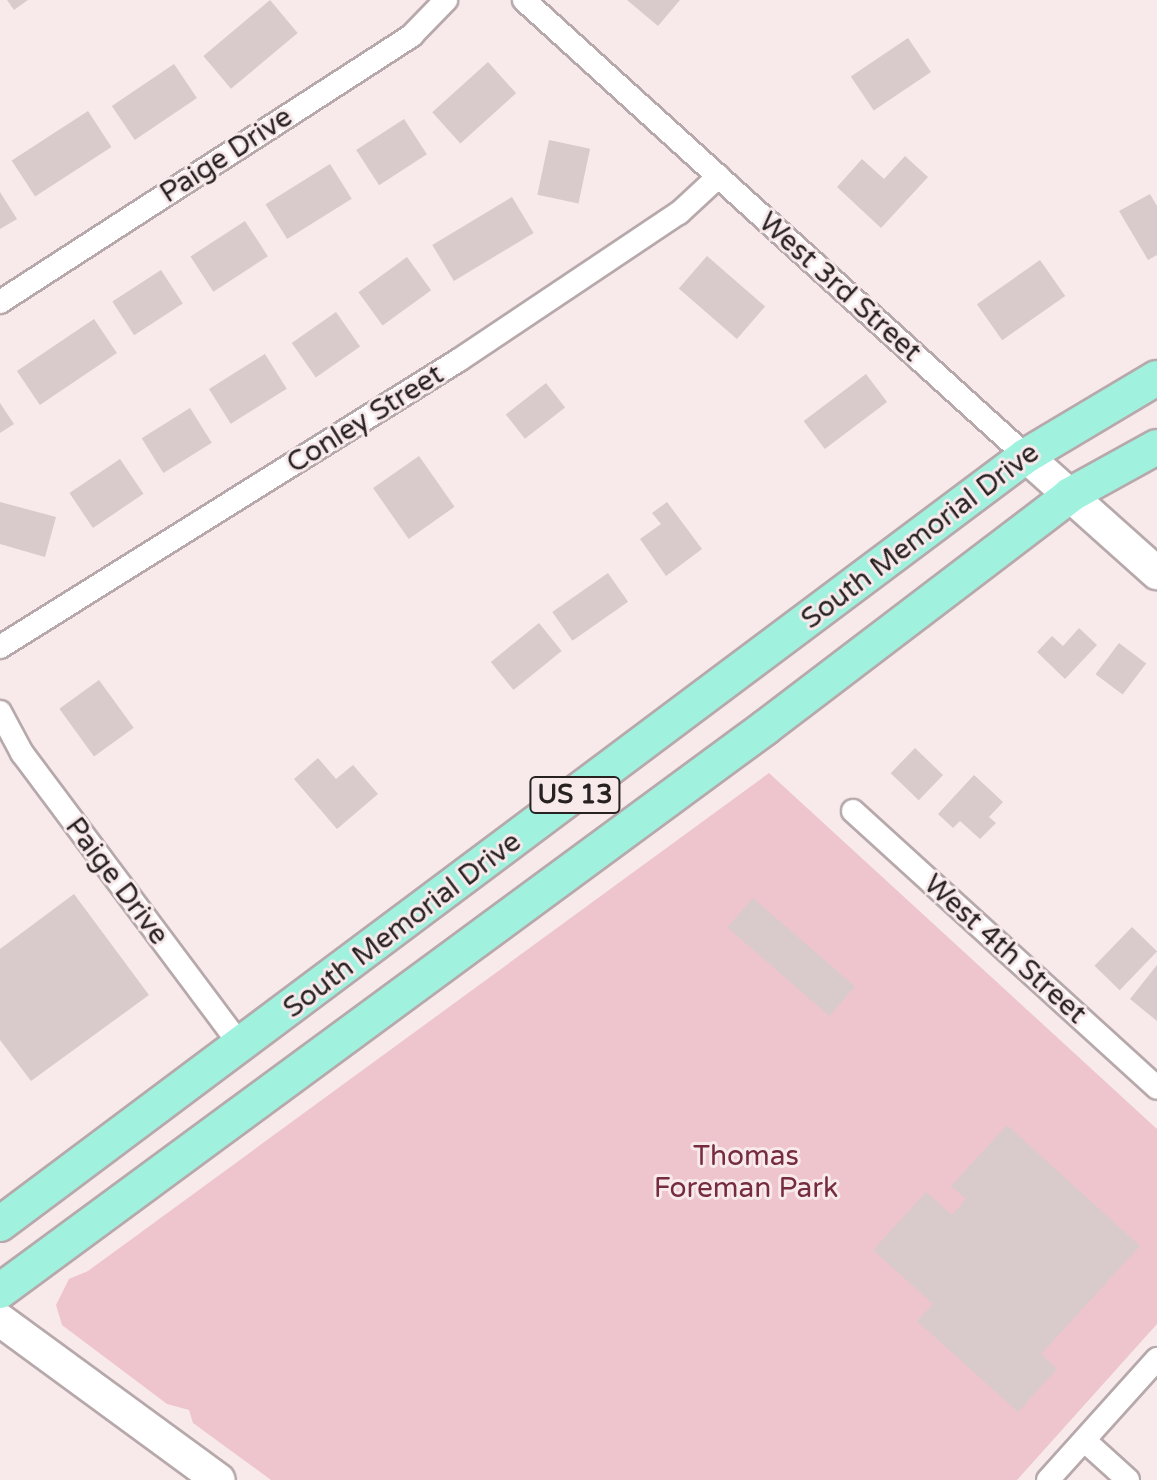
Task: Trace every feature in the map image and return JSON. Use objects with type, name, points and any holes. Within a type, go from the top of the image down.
[{"type":"main road","name":"South Memorial Drive","points":[[0,1224],[1026,456],[1157,378]]},
{"type":"main road","name":"South Memorial Drive","points":[[0,1291],[753,736],[1070,495],[1157,447]]},
{"type":"main road","name":"West 3rd Street","points":[[1026,456],[1157,573]]},
{"type":"main road","points":[[0,1320],[219,1480]]},
{"type":"street","name":"Paige Drive","points":[[0,302],[412,35],[446,0]]},
{"type":"street","name":"West 3rd Street","points":[[524,0],[1026,456]]},
{"type":"street","name":"Conley Street","points":[[0,647],[459,360],[679,213],[719,176]]},
{"type":"street","name":"Paige Drive","points":[[0,712],[20,751],[241,1046]]},
{"type":"street","name":"West 4th Street","points":[[853,811],[1157,1088]]},
{"type":"street","points":[[1048,1480],[1157,1359]]},
{"type":"street","points":[[1085,1441],[1128,1480]]},
{"type":"green space","name":"Thomas Foreman Park","points":[[769,773],[1157,1129],[1157,1324],[1017,1480],[271,1480],[193,1423],[189,1410],[167,1404],[62,1325],[56,1305],[69,1279],[88,1271]]},
{"type":"building","points":[[7,0],[28,0],[14,10]]},
{"type":"building","points":[[270,0],[298,33],[231,89],[203,56]]},
{"type":"building","points":[[627,0],[680,0],[658,26]]},
{"type":"building","points":[[908,38],[931,72],[874,111],[851,77]]},
{"type":"building","points":[[488,62],[516,93],[460,143],[432,112]]},
{"type":"building","points":[[174,64],[197,98],[135,140],[112,106]]},
{"type":"building","points":[[88,111],[111,147],[35,197],[12,161]]},
{"type":"building","points":[[404,119],[427,154],[379,185],[356,150]]},
{"type":"building","points":[[549,140],[590,149],[578,204],[537,195]]},
{"type":"building","points":[[905,156],[928,177],[881,228],[837,187],[862,159],[884,179]]},
{"type":"building","points":[[330,164],[352,199],[287,239],[266,204]]},
{"type":"building","points":[[0,192],[17,219],[0,229]]},
{"type":"building","points":[[1150,194],[1157,206],[1157,255],[1148,260],[1119,211]]},
{"type":"building","points":[[512,197],[534,233],[454,281],[432,245]]},
{"type":"building","points":[[245,221],[268,256],[213,292],[190,256]]},
{"type":"building","points":[[707,256],[765,307],[737,339],[679,288]]},
{"type":"building","points":[[407,257],[431,290],[383,325],[358,292]]},
{"type":"building","points":[[1040,260],[1065,296],[1002,340],[977,304]]},
{"type":"building","points":[[161,270],[183,304],[134,335],[112,302]]},
{"type":"building","points":[[336,312],[360,346],[316,377],[292,343]]},
{"type":"building","points":[[94,319],[117,353],[40,405],[17,371]]},
{"type":"building","points":[[265,354],[287,389],[231,424],[209,389]]},
{"type":"building","points":[[866,374],[887,402],[825,449],[804,421]]},
{"type":"building","points":[[546,383],[565,407],[525,439],[506,414]]},
{"type":"building","points":[[0,403],[14,424],[0,433]]},
{"type":"building","points":[[190,408],[212,443],[163,473],[142,438]]},
{"type":"building","points":[[419,456],[455,507],[409,539],[373,488]]},
{"type":"building","points":[[120,459],[143,494],[93,528],[69,493]]},
{"type":"building","points":[[0,502],[56,517],[45,557],[0,544]]},
{"type":"building","points":[[667,502],[702,549],[666,576],[640,539],[661,524],[652,513]]},
{"type":"building","points":[[608,573],[628,602],[572,641],[552,612]]},
{"type":"building","points":[[539,623],[562,651],[513,690],[491,662]]},
{"type":"building","points":[[1079,628],[1097,645],[1065,679],[1037,652],[1052,636],[1063,646]]},
{"type":"building","points":[[1119,643],[1146,663],[1123,695],[1096,674]]},
{"type":"building","points":[[99,680],[134,728],[94,757],[59,709]]},
{"type":"building","points":[[915,748],[943,775],[919,800],[891,773]]},
{"type":"building","points":[[318,758],[336,779],[353,765],[378,794],[337,829],[294,779]]},
{"type":"building","points":[[974,775],[1003,802],[989,817],[996,823],[980,839],[960,821],[953,828],[938,814]]},
{"type":"building","points":[[74,894],[149,995],[31,1081],[0,1040],[0,949]]},
{"type":"building","points":[[753,898],[855,987],[829,1016],[727,927]]},
{"type":"building","points":[[1132,927],[1157,951],[1120,990],[1094,966]]},
{"type":"building","points":[[1157,965],[1157,1021],[1130,999]]},
{"type":"building","points":[[1007,1125],[1140,1246],[1041,1354],[1057,1369],[1018,1412],[917,1321],[933,1304],[873,1250],[926,1192],[952,1215],[966,1199],[951,1186]]}]
